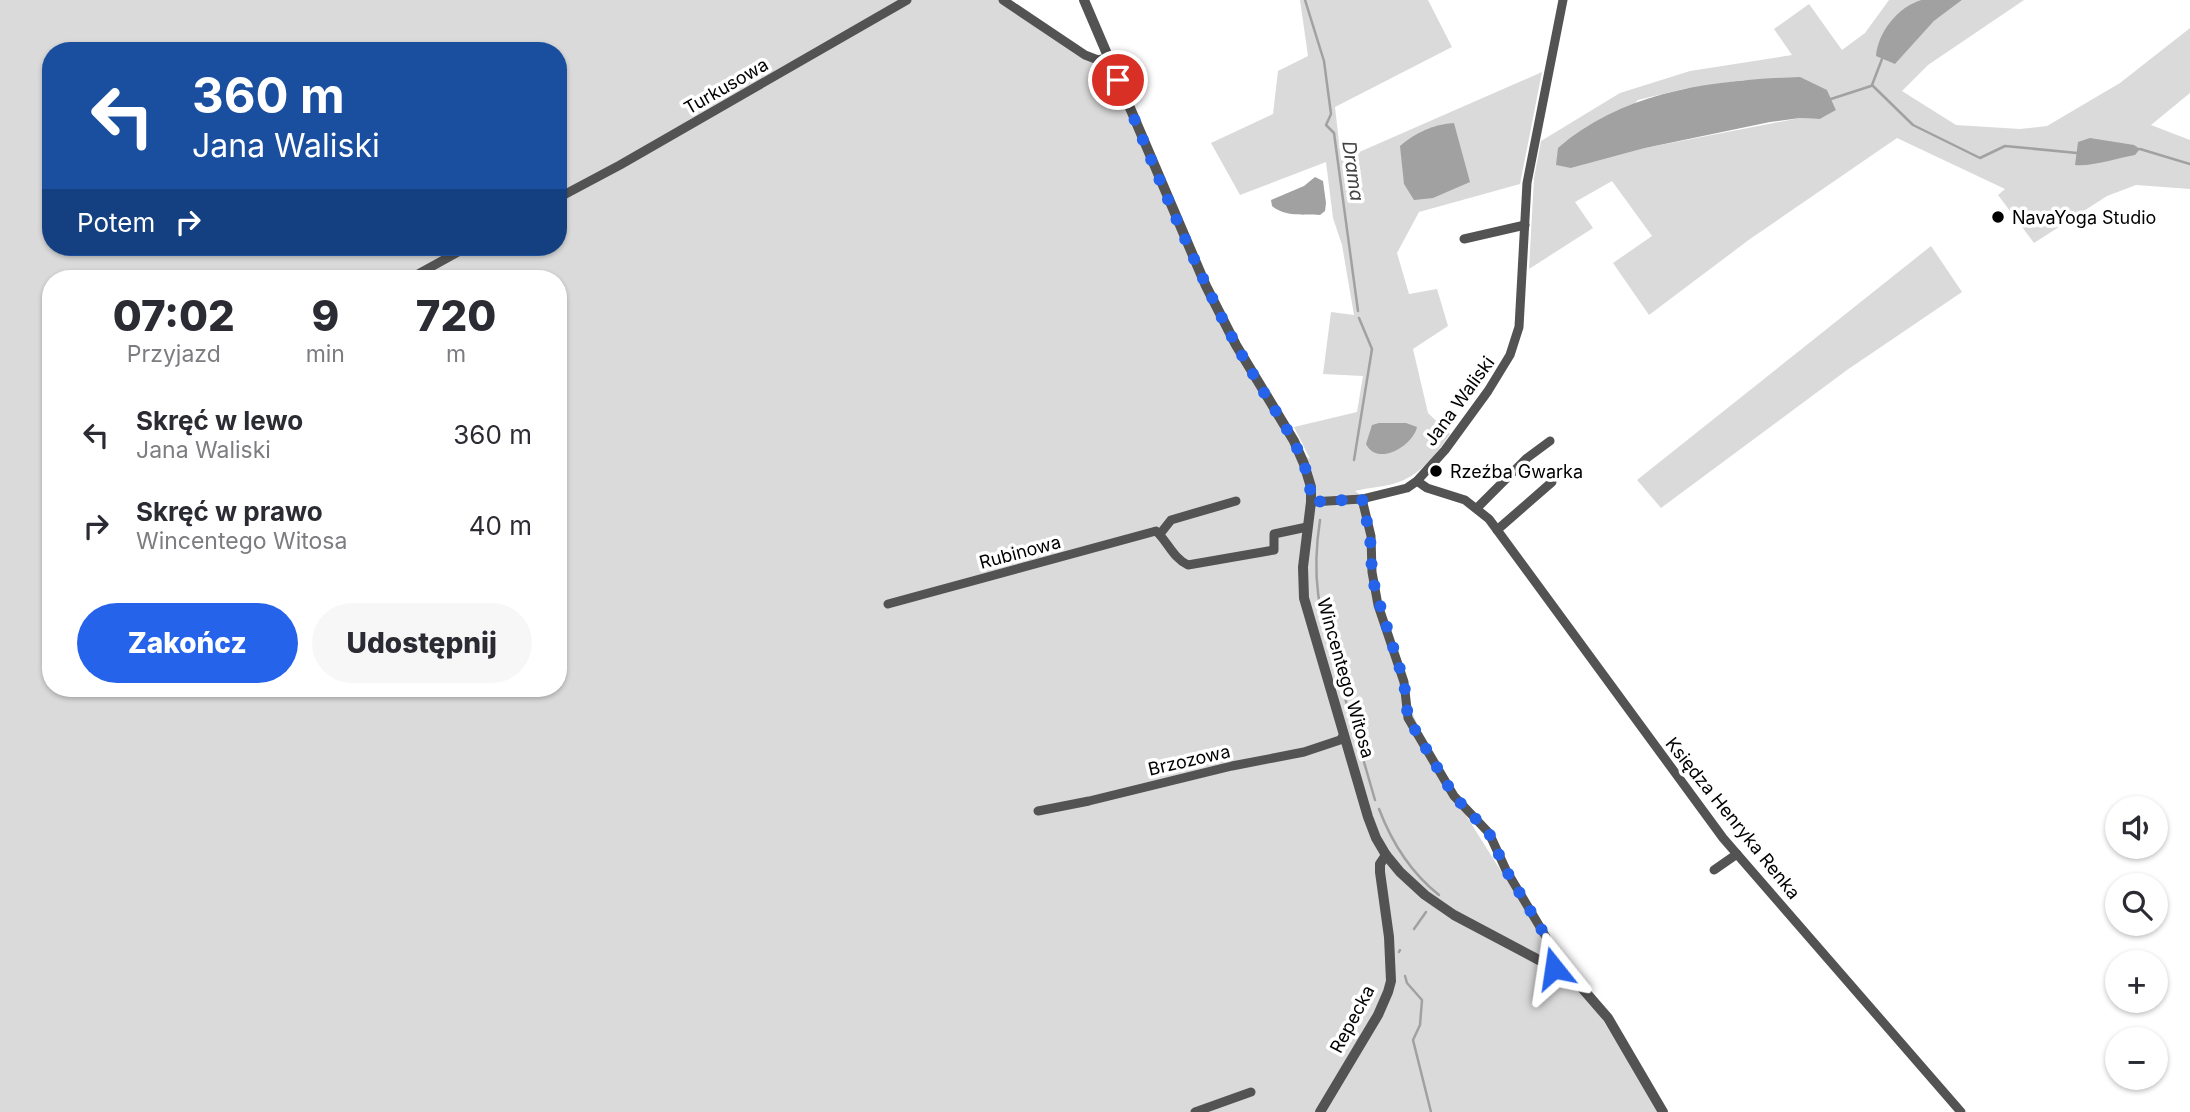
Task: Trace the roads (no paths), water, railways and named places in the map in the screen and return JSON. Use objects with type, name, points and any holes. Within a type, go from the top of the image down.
[{"type":"street","name":"Turkusowa","points":[[567,193],[907,0]]},
{"type":"street","points":[[1003,0],[1085,55],[1098,60],[1108,57]]},
{"type":"street","name":"Wincentego Witosa","points":[[1084,0],[1206,286],[1236,345],[1294,441],[1304,464],[1311,487],[1303,567],[1304,598],[1376,838],[1400,872],[1425,895],[1454,915],[1554,968],[1582,988],[1608,1018],[1663,1112]]},
{"type":"street","name":"Jana Waliski","points":[[1311,502],[1362,499],[1394,493],[1417,481],[1445,450],[1488,391],[1516,342],[1527,183],[1563,0]]},
{"type":"street","points":[[1464,239],[1525,225]]},
{"type":"street","points":[[425,270],[451,256]]},
{"type":"street","points":[[1478,509],[1527,458],[1550,441]]},
{"type":"street","name":"Księdza Henryka Renka","points":[[1417,481],[1427,488],[1465,500],[1478,509],[1497,530],[1698,806],[1961,1112]]},
{"type":"street","points":[[1497,530],[1552,482]]},
{"type":"street","points":[[1362,499],[1370,536],[1372,572],[1378,605],[1404,682],[1408,718],[1454,796],[1489,833],[1506,870],[1546,937],[1554,956],[1554,968]]},
{"type":"street","name":"Rubinowa","points":[[888,604],[1156,531],[1160,534],[1171,520],[1236,501]]},
{"type":"street","points":[[1160,534],[1181,562],[1188,565],[1274,550],[1274,534],[1307,527]]},
{"type":"street","name":"Brzozowa","points":[[1038,811],[1304,752],[1340,740],[1344,735]]},
{"type":"street","points":[[1714,870],[1737,853]]},
{"type":"street","name":"Repecka","points":[[1320,1112],[1378,1015],[1391,981],[1389,937],[1380,872],[1380,864],[1386,855]]},
{"type":"street","points":[[1195,1112],[1251,1092]]},
{"type":"waterway","name":"Drama","points":[[1305,0],[1324,61],[1331,114],[1326,125],[1334,133],[1358,311]]},
{"type":"waterway","points":[[1872,85],[1882,59]]},
{"type":"waterway","points":[[1872,85],[1913,125],[1980,158],[2005,146],[2077,153]]},
{"type":"waterway","points":[[1831,99],[1871,86]]},
{"type":"waterway","points":[[2140,149],[2190,164]]},
{"type":"waterway","name":"Drama","points":[[1354,460],[1372,349],[1359,318]]},
{"type":"waterway","name":"Drama","points":[[1320,520],[1316,559],[1318,594],[1335,666]]},
{"type":"waterway","name":"Drama","points":[[1338,675],[1354,728]]},
{"type":"waterway","name":"Drama","points":[[1357,738],[1375,800]]},
{"type":"waterway","name":"Drama","points":[[1379,809],[1403,856],[1419,877],[1439,895]]},
{"type":"waterway","name":"Drama","points":[[1414,929],[1426,912]]},
{"type":"waterway","name":"Drama","points":[[1405,976],[1407,983],[1422,1000],[1420,1025],[1413,1040],[1431,1112]]},
{"type":"place","name":"NavaYoga Studio","points":[[1998,217]]},
{"type":"place","name":"Rzeźba Gwarka","points":[[1436,471]]}]
